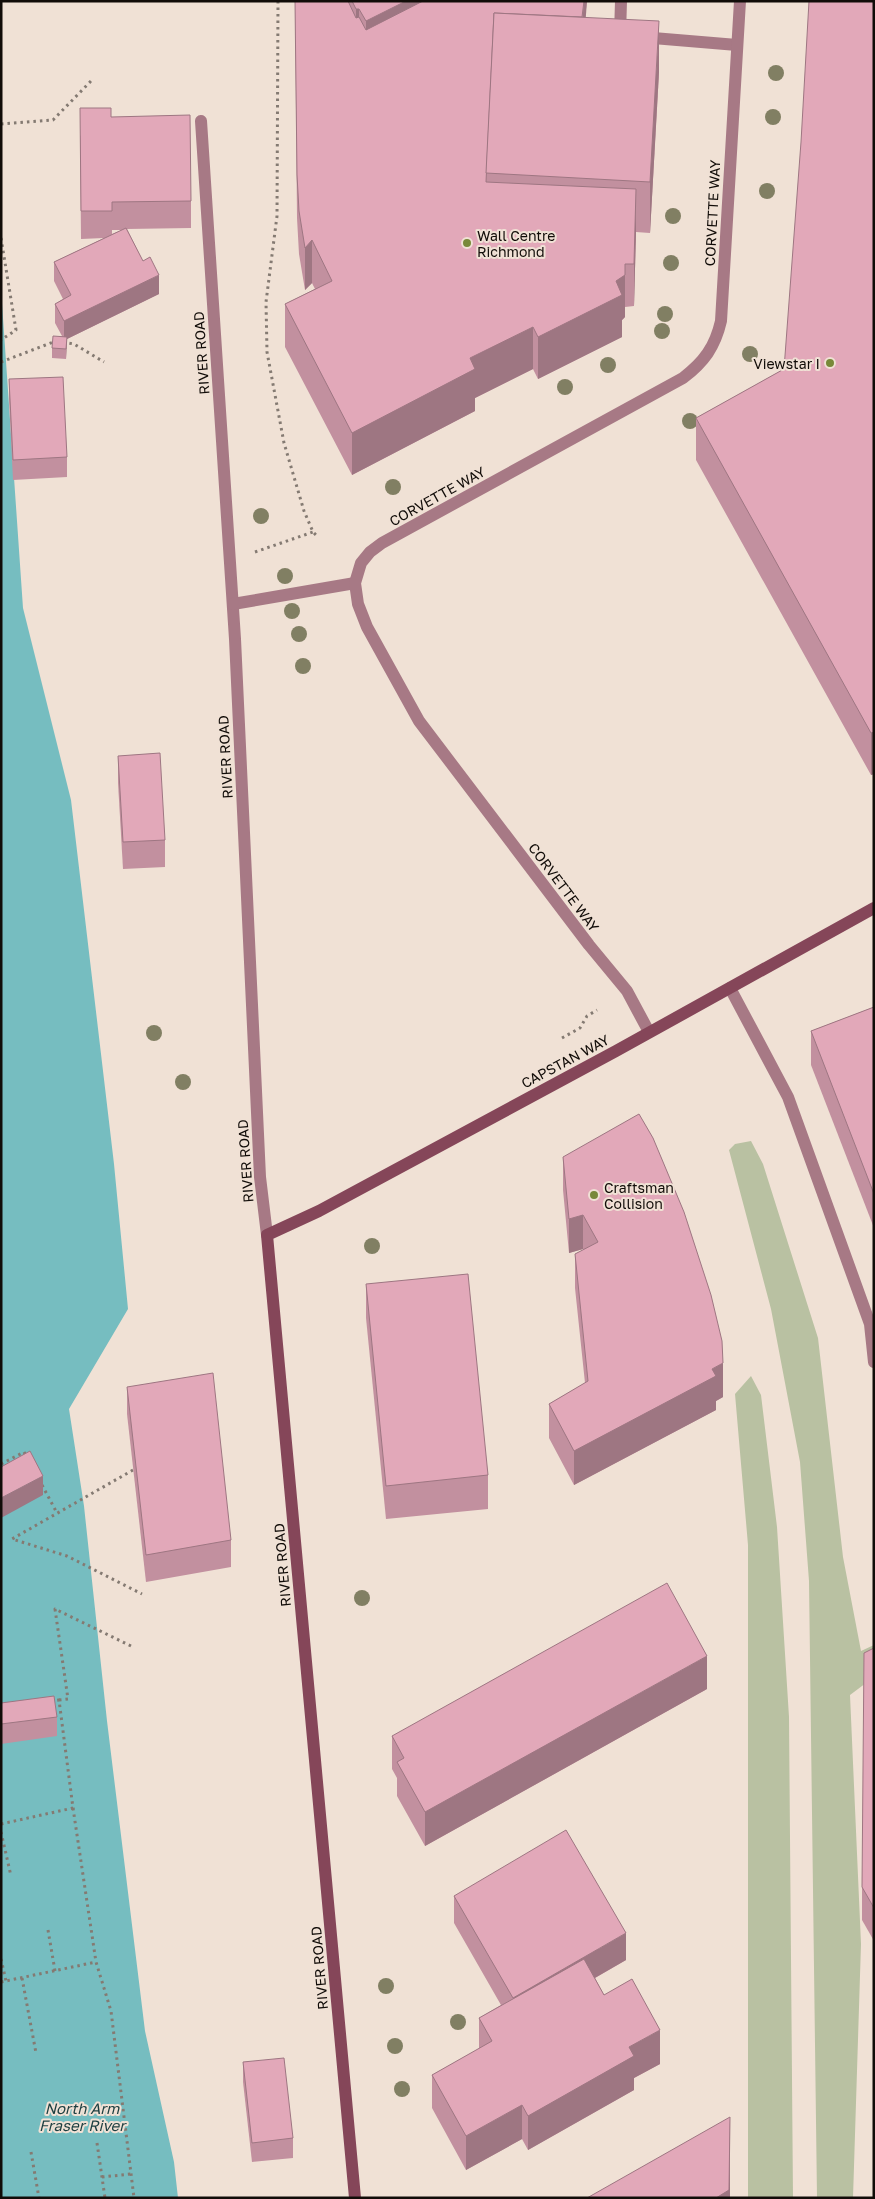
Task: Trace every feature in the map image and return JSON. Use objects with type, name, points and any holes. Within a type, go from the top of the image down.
[{"type":"street","points":[[621,1],[616,35],[737,45]]},
{"type":"street","name":"CORVETTE WAY","points":[[650,1032],[627,991],[419,721],[366,626],[358,604],[355,583],[361,564],[370,552],[382,544],[683,378],[712,350],[720,321],[740,1]]},
{"type":"street","name":"RIVER ROAD","points":[[201,120],[233,604],[260,1177],[267,1235],[355,2198]]},
{"type":"street","points":[[233,604],[355,583]]},
{"type":"street","name":"CAPSTAN WAY","points":[[267,1235],[319,1211],[874,908]]},
{"type":"street","points":[[730,988],[788,1097],[870,1324],[874,1362]]},
{"type":"path","points":[[278,1],[277,216],[266,302],[267,352],[284,443],[304,511],[313,532],[318,537]]},
{"type":"path","points":[[1,124],[53,120],[91,81]]},
{"type":"path","points":[[1,238],[16,330],[1,340]]},
{"type":"path","points":[[1,362],[54,341],[74,344],[104,362]]},
{"type":"path","points":[[230,560],[313,532]]},
{"type":"path","points":[[562,1038],[580,1028],[587,1016],[597,1010]]},
{"type":"path","points":[[1,1464],[24,1452],[29,1461]]},
{"type":"path","points":[[133,1470],[12,1539],[67,1556],[142,1594]]},
{"type":"path","points":[[38,1478],[56,1513]]},
{"type":"path","points":[[49,1701],[68,1699],[55,1609],[131,1646]]},
{"type":"path","points":[[59,1700],[96,1962],[111,2011],[134,2198]]},
{"type":"path","points":[[1,1824],[73,1808]]},
{"type":"path","points":[[1,1832],[11,1876]]},
{"type":"path","points":[[48,1930],[55,1971]]},
{"type":"path","points":[[1,1959],[6,1981]]},
{"type":"path","points":[[1,1982],[96,1962]]},
{"type":"path","points":[[22,1978],[36,2052]]},
{"type":"path","points":[[97,2143],[106,2198]]},
{"type":"path","points":[[31,2152],[39,2198]]},
{"type":"path","points":[[102,2177],[131,2174]]},
{"type":"green space","points":[[751,1141],[763,1164],[818,1338],[843,1557],[861,1651],[874,1645],[874,1677],[850,1695],[861,1944],[853,2198],[817,2198],[809,1581],[800,1462],[771,1309],[729,1150],[735,1144]]},
{"type":"green space","points":[[751,1376],[761,1395],[777,1527],[789,1717],[793,2198],[748,2198],[748,1545],[735,1394]]},
{"type":"water","name":"North Arm Fraser River","points":[[1,289],[23,608],[71,800],[114,1164],[128,1309],[69,1409],[84,1506],[107,1721],[145,2031],[174,2162],[178,2198],[1,2198]]},
{"type":"building","name":"Wall Centre Richmond","points":[[295,1],[348,1],[356,18],[359,17],[366,30],[423,1],[584,1],[582,17],[494,13],[486,182],[636,189],[634,264],[625,264],[625,275],[616,281],[622,295],[538,337],[533,327],[470,358],[475,369],[352,433],[285,304],[332,281],[312,240],[305,248],[299,211]]},
{"type":"building","points":[[352,1],[406,1],[366,21]]},
{"type":"building","name":"Viewstar I","points":[[809,1],[874,1],[874,732],[871,733],[696,418],[784,369],[801,142]]},
{"type":"building","points":[[494,13],[659,21],[650,182],[486,173]]},
{"type":"building","points":[[80,108],[111,108],[111,117],[190,115],[191,201],[112,202],[112,211],[81,211]]},
{"type":"building","points":[[126,228],[143,261],[150,257],[159,275],[64,321],[55,304],[71,295],[54,262]]},
{"type":"building","points":[[53,336],[67,337],[66,349],[52,348]]},
{"type":"building","points":[[63,377],[67,457],[13,460],[9,379]]},
{"type":"building","points":[[160,753],[165,840],[123,842],[118,756]]},
{"type":"building","points":[[874,1007],[874,1194],[811,1031]]},
{"type":"building","points":[[639,1114],[653,1138],[684,1212],[711,1295],[722,1341],[723,1363],[712,1369],[716,1376],[574,1451],[549,1404],[588,1381],[575,1254],[598,1242],[583,1215],[569,1219],[563,1157]]},
{"type":"building","points":[[468,1274],[488,1475],[386,1486],[366,1284]]},
{"type":"building","points":[[213,1373],[231,1540],[146,1555],[127,1387]]},
{"type":"building","points":[[30,1451],[43,1476],[1,1498],[1,1467]]},
{"type":"building","points":[[667,1583],[707,1656],[425,1812],[397,1762],[404,1758],[392,1736]]},
{"type":"building","points":[[874,1648],[874,1908],[862,1887],[864,1653]]},
{"type":"building","points":[[54,1696],[57,1717],[1,1724],[1,1703]]},
{"type":"building","points":[[566,1830],[626,1933],[513,1998],[454,1896]]},
{"type":"building","points":[[584,1959],[604,1995],[632,1979],[660,2030],[629,2047],[634,2056],[528,2116],[522,2105],[466,2136],[432,2075],[492,2041],[479,2018]]},
{"type":"building","points":[[284,2058],[293,2138],[252,2143],[243,2062]]},
{"type":"building","points":[[730,2117],[729,2190],[716,2198],[587,2198]]},
{"type":"place","name":"Wall Centre Richmond","points":[[467,243]]},
{"type":"place","name":"Viewstar I","points":[[830,363]]},
{"type":"place","name":"Craftsman Collision","points":[[594,1195]]}]
